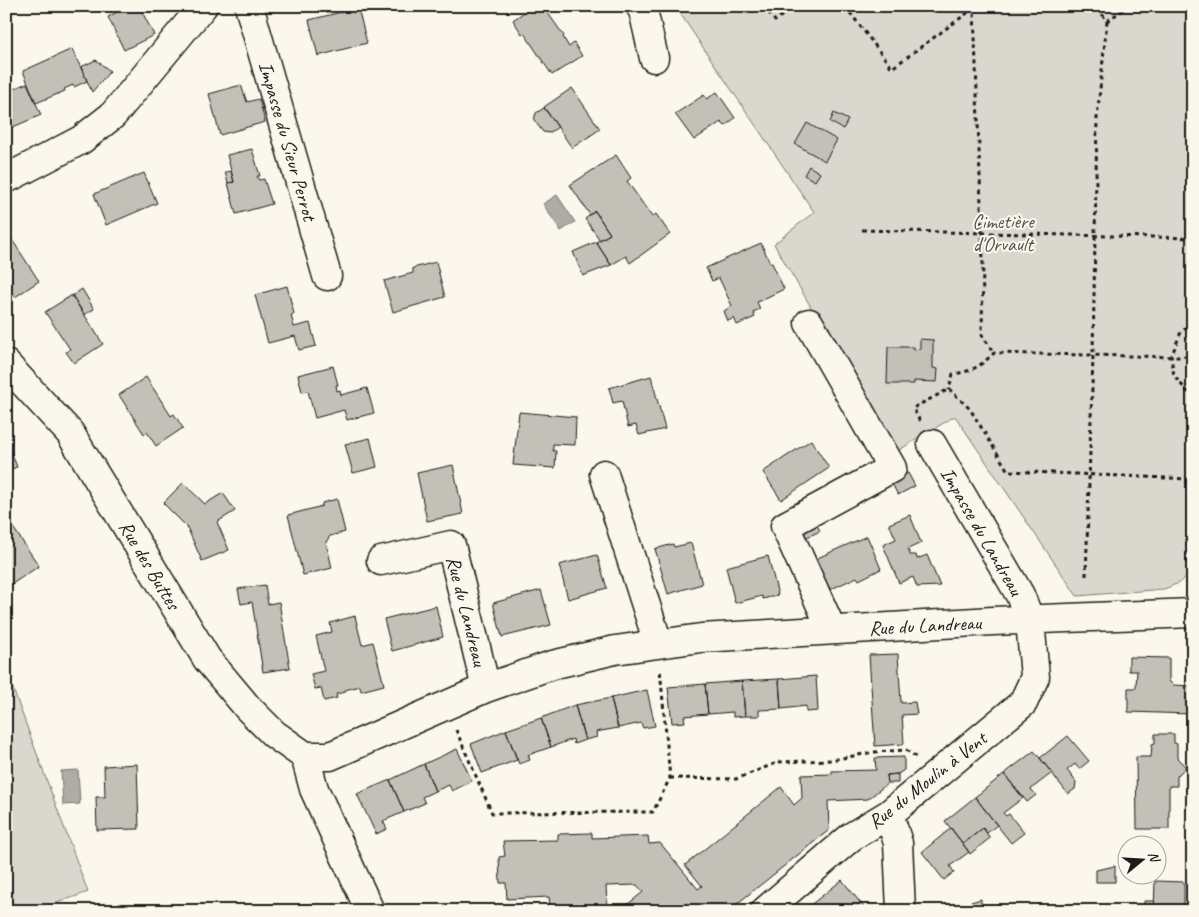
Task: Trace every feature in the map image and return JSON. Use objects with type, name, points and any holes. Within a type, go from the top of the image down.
[{"type":"street","points":[[6,180],[81,140],[113,116],[203,6]]},
{"type":"street","name":"Impasse du Sieur Perrot","points":[[249,6],[327,276]]},
{"type":"street","points":[[640,6],[643,10],[654,58]]},
{"type":"street","points":[[809,323],[892,468],[785,526],[832,630]]},
{"type":"street","name":"Rue des Buttes","points":[[6,364],[70,434],[207,659],[248,708],[274,734],[305,756]]},
{"type":"street","name":"Impasse du Landreau","points":[[932,444],[1020,595],[1030,620]]},
{"type":"street","points":[[604,474],[658,643]]},
{"type":"street","name":"Rue du Landreau","points":[[381,561],[450,545],[486,688]]},
{"type":"street","name":"Rue du Landreau","points":[[305,756],[330,756],[486,688],[552,665],[615,650],[658,643],[701,638],[832,630],[1193,612]]},
{"type":"street","name":"Rue du Moulin à Vent","points":[[765,911],[851,837],[888,814],[1023,703],[1035,677],[1030,620]]},
{"type":"street","points":[[305,756],[314,789],[370,911]]},
{"type":"street","points":[[888,814],[898,843],[901,911]]},
{"type":"path","points":[[764,6],[775,20],[794,6]]},
{"type":"path","points":[[845,6],[892,68],[975,7]]},
{"type":"path","points":[[1086,576],[1093,356],[1097,118],[1107,21],[1096,6]]},
{"type":"path","points":[[1107,21],[1128,6]]},
{"type":"path","points":[[975,7],[982,233],[982,336],[994,353]]},
{"type":"path","points":[[862,230],[1193,238]]},
{"type":"path","points":[[1193,322],[1181,332],[1171,357],[1174,376],[1193,398]]},
{"type":"path","points":[[932,444],[913,408],[949,389],[954,374],[968,372],[980,366],[994,353],[1171,357],[1193,355]]},
{"type":"path","points":[[949,389],[970,409],[1008,471],[1190,479]]},
{"type":"path","points":[[1187,563],[1193,424]]},
{"type":"path","points":[[447,706],[492,813],[652,812],[670,778],[658,643]]},
{"type":"path","points":[[670,778],[736,779],[779,762],[831,760],[875,752],[906,750],[940,772]]},
{"type":"green space","name":"Cimetière d'Orvault","points":[[675,6],[1193,6],[1193,570],[1179,583],[1164,589],[1077,596],[955,416],[896,452],[774,244],[814,212]]},
{"type":"green space","points":[[6,670],[88,892],[34,911],[6,911]]},
{"type":"shaded area","points":[[557,195],[575,222],[561,231],[543,204]]},
{"type":"shaded area","points":[[78,770],[80,804],[63,805],[61,771]]},
{"type":"building","points":[[128,6],[139,6],[154,35],[124,50],[108,17]]},
{"type":"building","points":[[533,6],[543,6],[564,36],[569,47],[574,43],[582,56],[552,75],[513,20]]},
{"type":"building","points":[[358,8],[367,43],[318,56],[309,20]]},
{"type":"building","points":[[72,49],[87,81],[74,87],[73,85],[64,89],[65,91],[36,103],[23,71]]},
{"type":"building","points":[[96,60],[110,71],[92,92],[81,67]]},
{"type":"building","points":[[27,83],[41,115],[13,127],[12,125],[6,127],[6,92]]},
{"type":"building","points":[[241,85],[247,102],[259,99],[265,122],[220,135],[209,94]]},
{"type":"building","points":[[572,88],[600,129],[572,148],[544,107]]},
{"type":"building","points":[[717,92],[735,118],[725,126],[721,122],[694,140],[675,114],[704,95],[707,99]]},
{"type":"building","points":[[544,108],[558,127],[549,133],[543,132],[534,120],[536,113]]},
{"type":"building","points":[[834,113],[848,120],[843,129],[830,122]]},
{"type":"building","points":[[807,123],[837,140],[825,161],[795,144]]},
{"type":"building","points":[[252,149],[260,176],[257,176],[259,180],[264,179],[272,204],[236,214],[228,183],[234,182],[227,155]]},
{"type":"building","points":[[616,155],[631,178],[627,181],[652,217],[656,214],[670,234],[630,263],[626,256],[611,265],[596,242],[610,234],[595,211],[590,215],[570,185]]},
{"type":"building","points":[[809,166],[820,173],[815,181],[804,175]]},
{"type":"building","points":[[231,171],[234,182],[228,183],[225,172]]},
{"type":"building","points":[[144,173],[157,203],[106,225],[94,194]]},
{"type":"building","points":[[595,211],[610,234],[600,240],[585,219]]},
{"type":"building","points":[[9,235],[39,281],[15,297],[6,284],[6,237]]},
{"type":"building","points":[[596,242],[611,265],[583,276],[573,252]]},
{"type":"building","points":[[761,243],[784,289],[757,302],[760,309],[753,312],[755,317],[737,325],[734,318],[728,321],[724,311],[732,306],[719,278],[712,281],[706,268]]},
{"type":"building","points":[[436,262],[445,297],[393,312],[384,281],[413,273],[413,268]]},
{"type":"building","points":[[287,286],[294,314],[291,315],[294,327],[310,323],[316,346],[299,350],[295,336],[268,343],[255,295]]},
{"type":"building","points":[[82,289],[94,309],[84,315],[72,296]]},
{"type":"building","points":[[72,295],[103,344],[74,363],[66,352],[70,349],[45,312]]},
{"type":"building","points":[[920,339],[933,340],[933,368],[938,369],[937,382],[914,381],[914,384],[887,384],[888,347],[914,347],[914,350],[920,349]]},
{"type":"building","points":[[333,366],[338,385],[336,385],[337,391],[340,390],[341,395],[367,388],[374,413],[347,420],[344,410],[315,418],[308,391],[302,392],[298,375]]},
{"type":"building","points":[[651,376],[665,429],[639,435],[636,425],[628,427],[622,401],[613,403],[609,388]]},
{"type":"building","points":[[146,377],[171,416],[174,414],[183,428],[156,446],[147,432],[144,434],[119,395]]},
{"type":"building","points":[[519,412],[576,417],[575,445],[553,444],[553,451],[556,451],[555,468],[513,465]]},
{"type":"building","points":[[370,438],[377,467],[353,473],[345,444]]},
{"type":"building","points":[[6,439],[17,467],[6,471]]},
{"type":"building","points":[[811,440],[829,468],[781,500],[763,472]]},
{"type":"building","points":[[453,465],[463,514],[427,521],[417,473]]},
{"type":"building","points":[[908,473],[915,486],[898,495],[891,482]]},
{"type":"building","points":[[183,483],[205,504],[223,493],[235,511],[217,522],[229,550],[202,561],[187,527],[163,503]]},
{"type":"building","points":[[337,499],[345,532],[330,536],[326,542],[332,568],[303,575],[288,515],[322,506],[322,503]]},
{"type":"building","points":[[910,515],[921,543],[908,549],[910,555],[916,555],[917,559],[927,555],[940,586],[917,587],[913,577],[899,583],[883,545],[896,539],[889,524]]},
{"type":"building","points":[[6,517],[39,566],[6,588]]},
{"type":"building","points":[[815,521],[820,531],[803,539],[799,529]]},
{"type":"building","points":[[867,536],[881,569],[859,580],[857,577],[827,591],[813,560]]},
{"type":"building","points":[[691,543],[702,584],[668,594],[655,549],[673,544],[674,547]]},
{"type":"building","points":[[597,555],[607,588],[568,599],[559,565]]},
{"type":"building","points":[[768,556],[778,595],[763,599],[762,596],[735,603],[726,567]]},
{"type":"building","points":[[265,585],[268,604],[279,602],[290,668],[263,672],[252,602],[241,604],[238,589]]},
{"type":"building","points":[[541,590],[551,625],[502,637],[493,603]]},
{"type":"building","points":[[436,606],[443,637],[392,651],[384,619]]},
{"type":"building","points":[[355,616],[362,645],[373,642],[384,685],[361,691],[360,686],[345,690],[345,692],[336,694],[337,698],[324,701],[321,688],[315,689],[311,674],[324,671],[316,636],[332,632],[330,623]]},
{"type":"building","points":[[898,654],[901,703],[915,702],[917,714],[902,715],[904,744],[875,746],[869,655]]},
{"type":"building","points":[[1129,657],[1169,658],[1169,681],[1173,685],[1192,686],[1191,714],[1128,712],[1128,688],[1136,688],[1137,671],[1129,671]]},
{"type":"building","points":[[816,676],[818,711],[806,712],[806,706],[781,709],[779,679]]},
{"type":"building","points":[[779,679],[781,709],[759,710],[759,716],[745,716],[742,681]]},
{"type":"building","points":[[742,681],[745,716],[733,717],[733,712],[708,714],[705,684]]},
{"type":"building","points":[[705,684],[708,714],[684,716],[685,722],[672,723],[668,687]]},
{"type":"building","points":[[647,690],[655,726],[643,728],[641,723],[618,728],[611,698]]},
{"type":"building","points":[[611,698],[618,728],[596,732],[597,737],[585,740],[575,705]]},
{"type":"building","points":[[575,705],[585,740],[574,744],[573,739],[551,747],[541,718]]},
{"type":"building","points":[[541,718],[551,747],[528,755],[530,760],[519,764],[506,730]]},
{"type":"building","points":[[506,730],[517,760],[482,773],[471,744]]},
{"type":"building","points":[[1155,734],[1174,734],[1174,743],[1177,744],[1177,758],[1186,767],[1177,776],[1177,786],[1169,786],[1169,829],[1137,829],[1136,757],[1151,757],[1152,744],[1155,743]]},
{"type":"building","points":[[1068,736],[1089,761],[1079,769],[1075,764],[1067,770],[1076,782],[1075,789],[1068,794],[1040,758]]},
{"type":"building","points":[[457,749],[472,781],[452,791],[449,785],[435,791],[424,764]]},
{"type":"building","points":[[1034,751],[1052,773],[1031,789],[1036,795],[1027,802],[1004,774]]},
{"type":"building","points":[[904,757],[904,770],[898,774],[887,775],[888,783],[868,799],[828,801],[829,830],[728,911],[632,911],[627,905],[643,892],[637,885],[606,886],[607,906],[550,907],[549,897],[507,899],[506,883],[500,883],[499,857],[505,856],[503,841],[558,840],[558,834],[592,833],[592,838],[648,836],[649,844],[660,843],[698,889],[702,886],[685,865],[781,787],[794,805],[802,798],[801,775],[832,774],[832,771],[876,770],[875,758]]},
{"type":"building","points":[[137,764],[139,829],[97,830],[96,797],[105,797],[104,766]]},
{"type":"building","points":[[424,764],[435,791],[422,797],[425,803],[404,812],[390,780]]},
{"type":"building","points":[[898,774],[898,783],[888,783],[887,775]]},
{"type":"building","points":[[1004,774],[1023,798],[1003,813],[1006,816],[1009,814],[1024,833],[1011,843],[975,797]]},
{"type":"building","points":[[390,780],[404,812],[383,821],[387,829],[376,834],[357,794]]},
{"type":"building","points":[[975,797],[997,825],[987,833],[983,828],[963,844],[945,821]]},
{"type":"building","points":[[951,828],[969,852],[950,866],[954,872],[944,880],[922,852]]},
{"type":"building","points":[[983,828],[990,838],[970,854],[963,844]]},
{"type":"building","points":[[1115,866],[1115,882],[1096,882],[1096,870]]},
{"type":"building","points":[[842,880],[867,911],[803,911]]},
{"type":"building","points":[[1166,881],[1184,882],[1184,911],[1154,911],[1155,884],[1166,884]]},
{"type":"building","points":[[981,899],[981,911],[971,911],[971,902]]},
{"type":"building","points":[[1144,901],[1154,901],[1154,911],[1144,911]]}]
